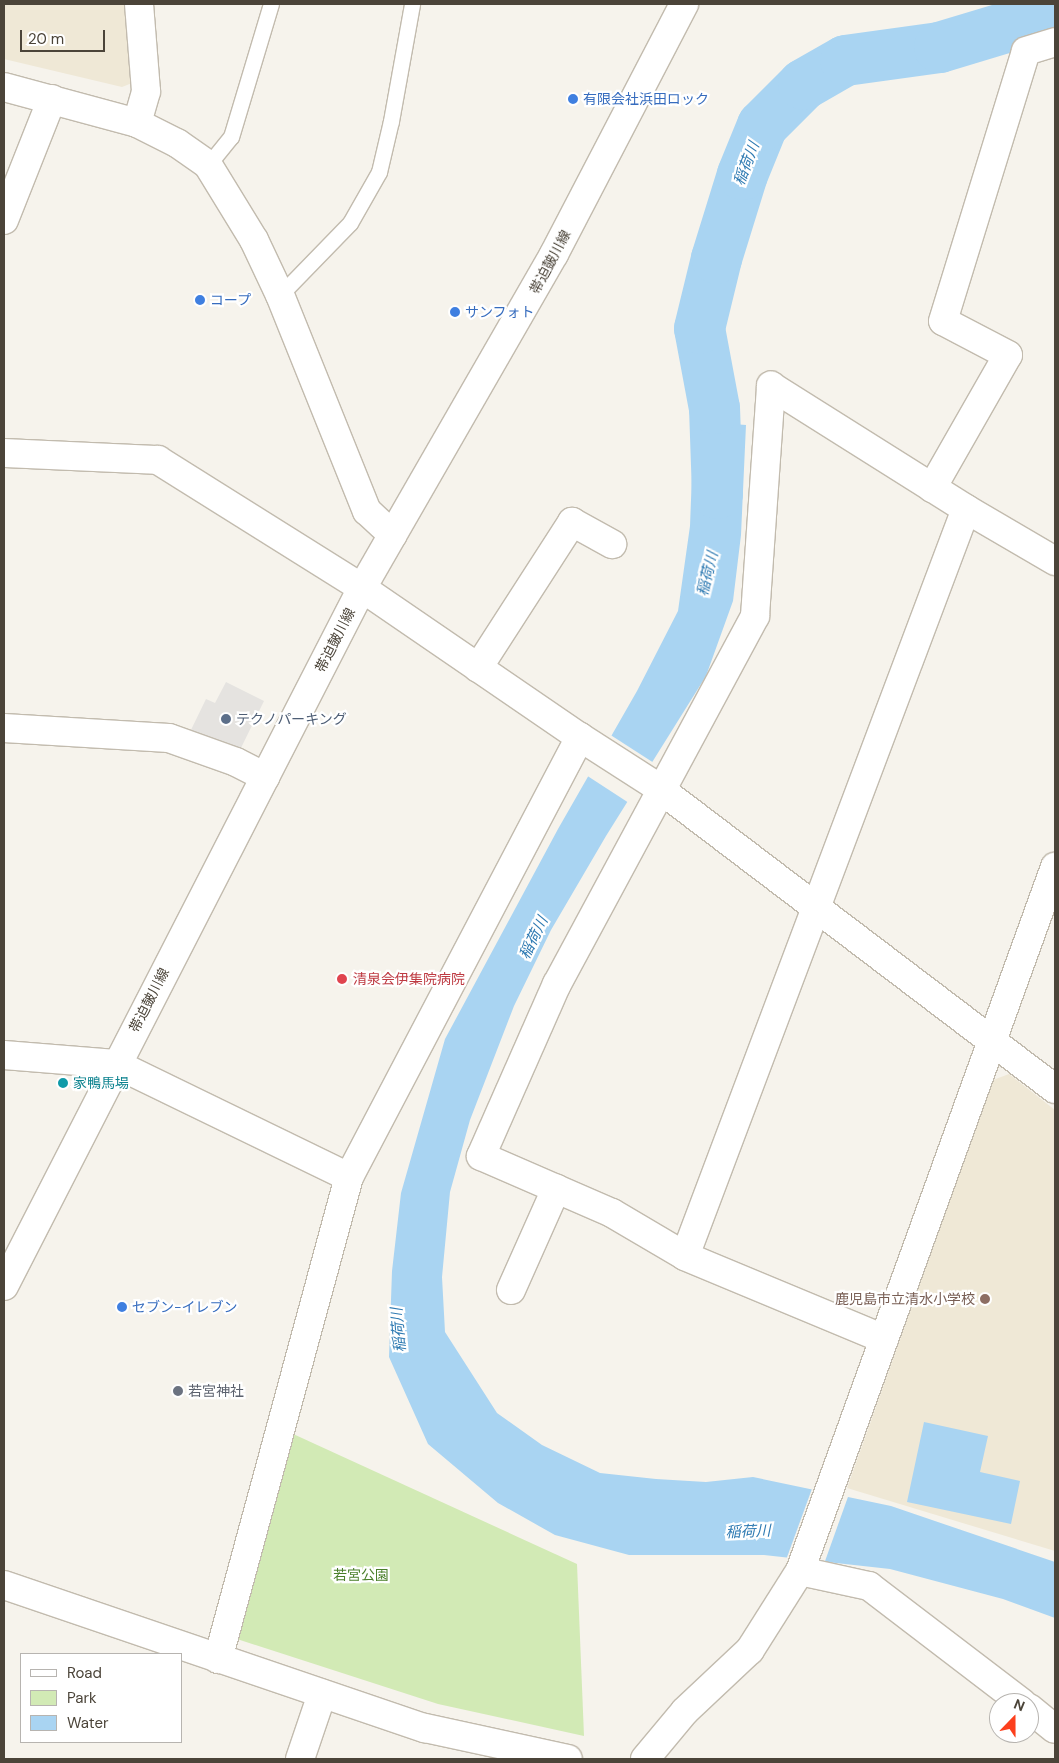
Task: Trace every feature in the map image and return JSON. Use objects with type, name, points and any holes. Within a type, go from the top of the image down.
[{"type":"street","points":[[137,123],[146,91],[139,4]]},
{"type":"street","name":"帯迫皷川線","points":[[4,1286],[116,1064],[362,588],[554,254],[684,4]]},
{"type":"street","points":[[932,488],[1008,355],[943,321],[1026,51],[1055,42]]},
{"type":"street","points":[[4,87],[137,123],[177,143],[208,165],[254,240],[280,295],[367,511],[393,535]]},
{"type":"street","points":[[4,220],[52,99]]},
{"type":"street","points":[[884,1339],[684,1256],[612,1213],[481,1156],[558,984],[658,788],[755,616],[771,386],[932,488],[1055,562]]},
{"type":"street","points":[[4,453],[158,460],[362,588],[658,788],[1055,1090]]},
{"type":"street","points":[[684,1256],[814,906],[966,508]]},
{"type":"street","points":[[478,668],[572,522],[612,544]]},
{"type":"street","points":[[4,728],[169,738],[236,762],[265,777]]},
{"type":"street","points":[[218,1659],[349,1177],[583,739]]},
{"type":"street","points":[[645,1759],[685,1711],[750,1650],[800,1571],[1055,867]]},
{"type":"street","points":[[4,1055],[116,1064],[349,1177]]},
{"type":"street","points":[[512,1290],[556,1189]]},
{"type":"street","points":[[800,1571],[869,1586],[1009,1693]]},
{"type":"street","points":[[4,1585],[425,1728],[568,1759]]},
{"type":"street","points":[[300,1759],[322,1694]]},
{"type":"street","points":[[1039,1716],[1055,1728]]},
{"type":"lane","points":[[208,165],[231,138],[271,4]]},
{"type":"lane","points":[[280,295],[350,223],[379,172],[391,121],[412,4]]},
{"type":"shaded area","points":[[4,4],[130,4],[137,81],[122,87],[4,59]]},
{"type":"shaded area","name":"テクノパーキング","points":[[226,682],[264,701],[239,752],[189,734],[206,699],[215,703]]},
{"type":"shaded area","name":"鹿児島市立清水小学校","points":[[1009,1074],[1055,1110],[1055,1551],[847,1488],[993,1080]]},
{"type":"green space","name":"若宮公園","points":[[291,1433],[577,1564],[584,1736],[438,1704],[237,1639]]},
{"type":"water","points":[[694,421],[746,425],[741,535],[733,601],[706,676],[606,836],[551,930],[514,1006],[470,1120],[450,1192],[442,1277],[445,1332],[497,1413],[542,1445],[600,1473],[706,1482],[753,1477],[891,1506],[1055,1562],[1055,1618],[1003,1599],[890,1569],[764,1555],[629,1555],[555,1535],[498,1503],[428,1444],[389,1357],[392,1271],[401,1193],[445,1039],[558,829],[637,691],[678,611],[690,526]]},
{"type":"water","points":[[924,1422],[988,1436],[980,1472],[1020,1481],[1011,1524],[907,1502]]},
{"type":"pier","points":[[609,734],[654,763],[629,803],[586,775]]},
{"type":"pier","points":[[813,1486],[849,1494],[824,1564],[786,1560]]},
{"type":"waterway","name":"稲荷川","points":[[717,493],[714,408],[699,328],[716,258],[742,174],[762,125],[803,84],[845,60],[939,47],[1055,12]]},
{"type":"place","name":"有限会社浜田ロック","points":[[573,99]]},
{"type":"place","name":"コープ","points":[[200,300]]},
{"type":"place","name":"サンフォト","points":[[455,312]]},
{"type":"place","name":"テクノパーキング","points":[[226,719]]},
{"type":"place","name":"清泉会伊集院病院","points":[[342,979]]},
{"type":"place","name":"家鴨馬場","points":[[63,1083]]},
{"type":"place","name":"鹿児島市立清水小学校","points":[[985,1299]]},
{"type":"place","name":"セブン-イレブン","points":[[122,1307]]},
{"type":"place","name":"若宮神社","points":[[178,1391]]}]
